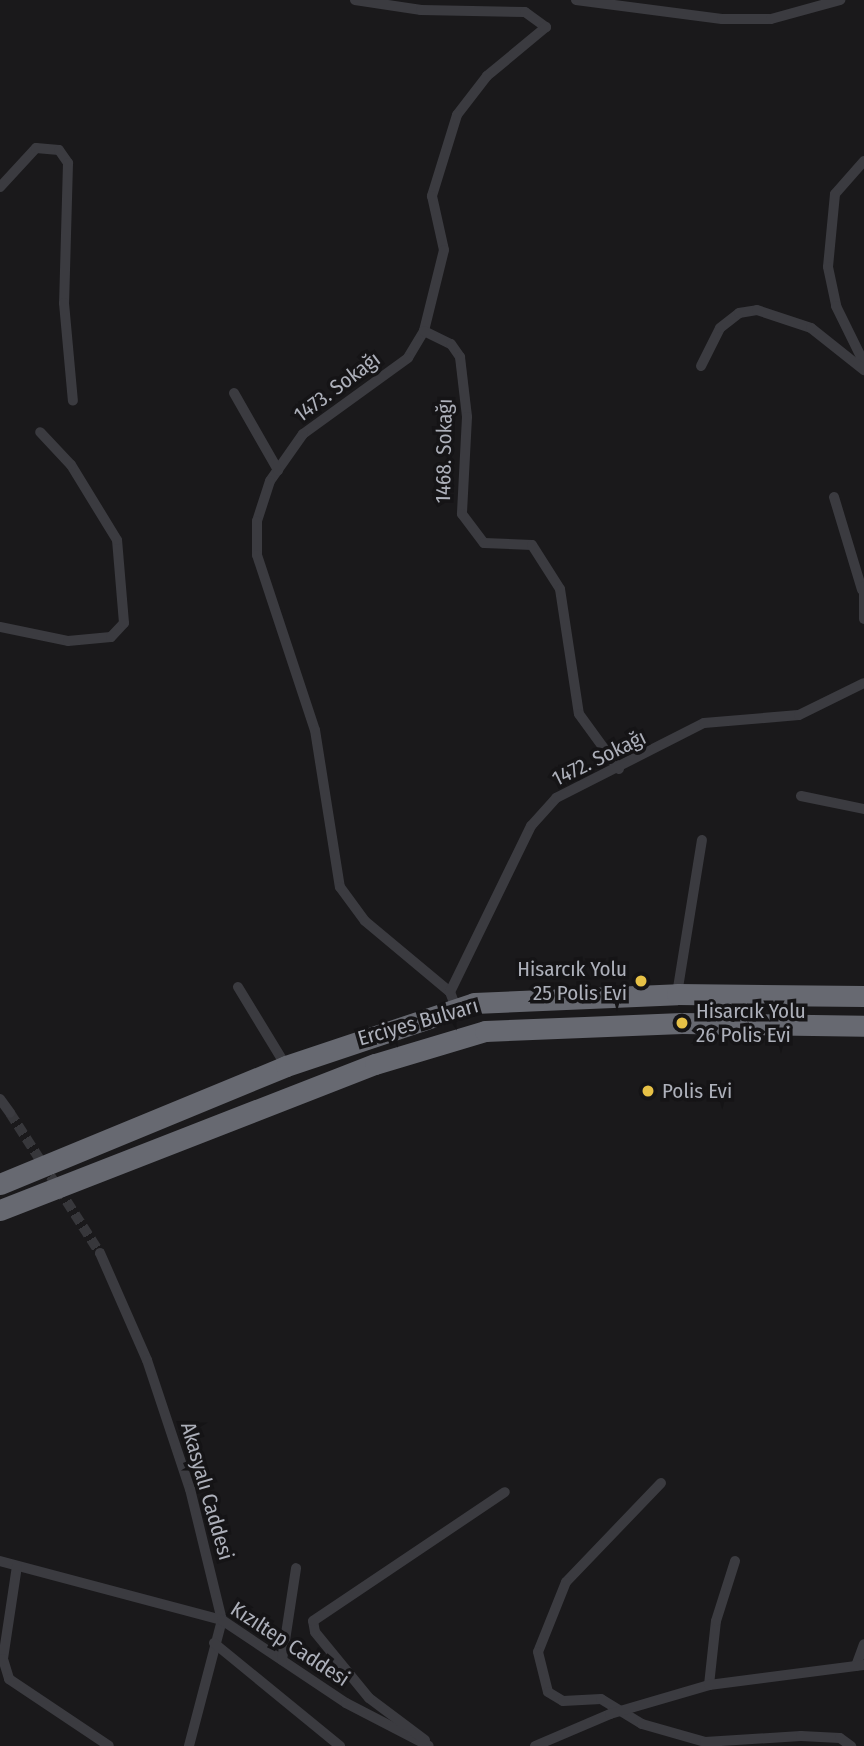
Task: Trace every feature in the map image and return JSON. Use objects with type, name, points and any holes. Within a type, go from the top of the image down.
[{"type":"highway","name":"Erciyes Bulvarı","points":[[0,1184],[453,1000],[677,994],[864,996]]},
{"type":"highway","name":"Erciyes Bulvarı","points":[[0,1210],[375,1064],[485,1031],[682,1023],[864,1026]]},
{"type":"street","points":[[355,0],[421,10],[476,3]]},
{"type":"street","points":[[576,0],[722,19],[771,19],[840,0]]},
{"type":"street","name":"1473. Sokağı","points":[[453,1000],[365,921],[340,887],[315,730],[257,555],[257,521],[278,470],[303,434],[408,358],[424,331],[444,250],[432,196],[457,115],[487,76],[546,27],[525,12],[476,3]]},
{"type":"street","points":[[0,187],[36,148],[59,150],[68,163],[64,303],[73,401]]},
{"type":"street","points":[[864,160],[835,194],[828,267],[835,306],[864,363]]},
{"type":"street","points":[[702,366],[719,328],[739,313],[757,310],[828,338],[864,370]]},
{"type":"street","name":"1468. Sokağı","points":[[424,331],[451,344],[460,357],[467,417],[462,514],[484,543],[532,545],[561,589],[579,714],[619,769]]},
{"type":"street","points":[[234,393],[278,470]]},
{"type":"street","points":[[0,627],[68,641],[111,637],[124,623],[117,540],[71,465],[40,432]]},
{"type":"street","points":[[834,497],[863,588],[864,619]]},
{"type":"street","name":"1472. Sokağı","points":[[453,1000],[531,826],[556,798],[619,769],[704,723],[799,715],[864,683]]},
{"type":"street","points":[[801,796],[864,809]]},
{"type":"street","points":[[677,994],[702,840]]},
{"type":"street","points":[[238,986],[286,1066]]},
{"type":"street","points":[[0,1099],[10,1112]]},
{"type":"street","name":"Akasyalı Caddesi","points":[[100,1253],[146,1360],[190,1489],[222,1620]]},
{"type":"street","points":[[661,1483],[566,1581],[538,1652],[543,1685],[555,1698],[601,1699],[642,1724],[705,1742],[800,1736],[840,1738],[851,1746]]},
{"type":"street","points":[[431,1746],[369,1698],[315,1632],[313,1621],[505,1492]]},
{"type":"street","name":"Kızıltep Caddesi","points":[[0,1561],[222,1620],[282,1660],[431,1746]]},
{"type":"street","points":[[709,1685],[716,1621],[734,1561]]},
{"type":"street","points":[[17,1566],[3,1659],[9,1679],[109,1746]]},
{"type":"street","points":[[282,1660],[296,1568]]},
{"type":"street","points":[[189,1746],[222,1620]]},
{"type":"street","points":[[214,1643],[340,1746]]},
{"type":"street","points":[[535,1746],[622,1711],[709,1685],[860,1665],[864,1644]]},
{"type":"tunnel","points":[[10,1113],[100,1253]]},
{"type":"place","name":"Hisarcık Yolu 25 Polis Evi","points":[[641,981]]},
{"type":"place","name":"Hisarcık Yolu 26 Polis Evi","points":[[682,1023]]},
{"type":"place","name":"Polis Evi","points":[[648,1091]]}]
